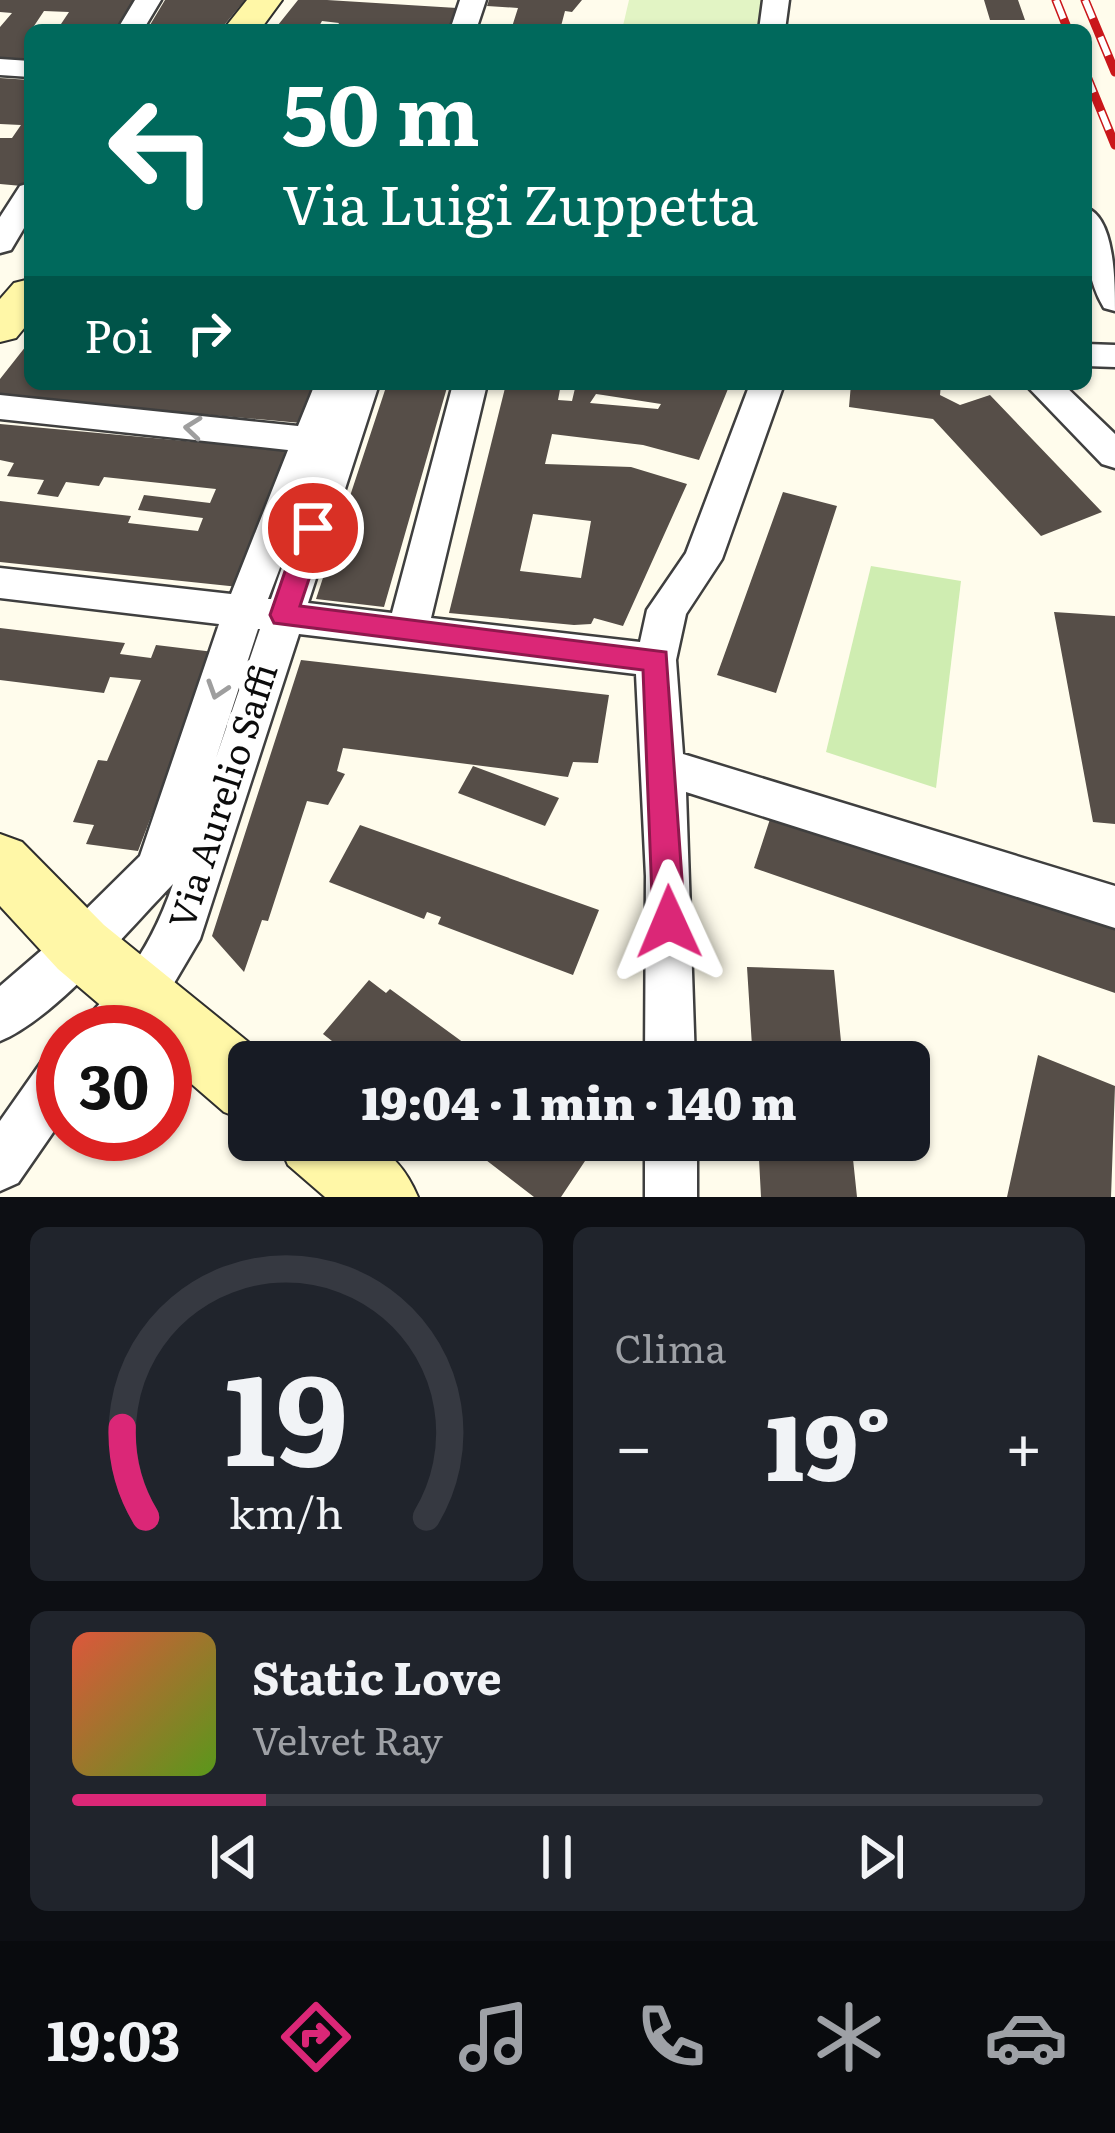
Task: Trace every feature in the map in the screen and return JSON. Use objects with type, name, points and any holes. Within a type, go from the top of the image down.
[{"type":"street","points":[[246,24],[265,0]]},
{"type":"street","points":[[442,0],[472,1]]},
{"type":"street","points":[[0,243],[24,203]]},
{"type":"street","points":[[1092,235],[1115,302]]},
{"type":"street","name":"Via Aurelio Saffi","points":[[129,1005],[177,939],[310,440],[330,390]]},
{"type":"street","name":"Via Aurelio Saffi","points":[[0,1018],[81,947],[158,868],[359,390]]},
{"type":"street","points":[[408,628],[468,390]]},
{"type":"street","points":[[670,1041],[664,766],[656,660],[667,610],[703,560],[764,390]]},
{"type":"street","points":[[1048,390],[1115,455]]},
{"type":"street","points":[[0,407],[310,440]]},
{"type":"street","points":[[0,583],[656,660]]},
{"type":"street","points":[[664,766],[1115,907]]},
{"type":"street","points":[[0,862],[81,947],[116,1005]]},
{"type":"street","points":[[192,1054],[228,1075]]},
{"type":"street","points":[[0,1165],[36,1114]]},
{"type":"street","points":[[338,1161],[381,1197]]},
{"type":"street","points":[[670,1161],[671,1197]]},
{"type":"green space","points":[[629,0],[768,0],[766,24],[623,24]]},
{"type":"green space","points":[[871,566],[961,581],[936,788],[826,752]]},
{"type":"building","points":[[0,0],[137,0],[123,24],[61,24],[69,12],[44,11],[35,24],[24,24],[24,63],[0,61],[0,27],[12,13],[0,12]]},
{"type":"building","points":[[165,0],[245,0],[225,24],[151,24]]},
{"type":"building","points":[[298,0],[457,8],[451,24],[279,24]]},
{"type":"building","points":[[489,0],[582,0],[572,12],[565,11],[562,24],[513,24],[518,8],[487,6]]},
{"type":"building","points":[[984,0],[1018,0],[1025,20],[990,20]]},
{"type":"building","points":[[0,78],[24,80],[22,186],[0,184],[0,138],[12,138],[21,125],[0,124]]},
{"type":"building","points":[[24,349],[24,390],[313,390],[301,423],[0,396],[0,379]]},
{"type":"building","points":[[385,390],[446,390],[384,607],[316,599]]},
{"type":"building","points":[[505,390],[560,390],[558,400],[572,401],[575,390],[728,390],[699,460],[643,445],[552,434],[545,464],[631,467],[687,484],[623,626],[594,618],[591,624],[449,613]],"holes":[[[596,394],[661,404],[658,409],[590,403]],[[533,514],[591,521],[581,578],[520,571]]]},
{"type":"building","points":[[850,390],[940,390],[940,395],[960,405],[990,395],[1102,512],[1041,536],[933,419],[849,407]]},
{"type":"building","points":[[0,424],[290,449],[239,587],[0,562],[0,501],[131,516],[128,523],[198,531],[203,518],[138,510],[144,495],[210,503],[216,489],[104,477],[99,486],[66,482],[58,497],[37,494],[44,480],[7,476],[14,463],[0,460]]},
{"type":"building","points":[[783,492],[837,506],[776,693],[717,675]]},
{"type":"building","points":[[1054,612],[1115,616],[1115,824],[1093,822]]},
{"type":"building","points":[[0,628],[125,643],[120,654],[151,658],[156,645],[214,652],[138,851],[86,844],[94,825],[73,822],[98,760],[107,761],[141,680],[110,677],[104,693],[0,680]]},
{"type":"building","points":[[301,660],[609,695],[598,763],[573,762],[568,777],[343,748],[337,771],[345,774],[328,805],[307,801],[268,921],[262,920],[244,972],[212,936]]},
{"type":"building","points":[[473,766],[559,798],[545,826],[458,793]]},
{"type":"building","points":[[772,813],[1115,928],[1115,993],[754,868]]},
{"type":"building","points":[[360,825],[599,910],[573,975],[438,924],[441,917],[427,912],[424,919],[329,882]]},
{"type":"building","points":[[747,967],[834,970],[841,1041],[752,1041]]},
{"type":"building","points":[[369,980],[386,993],[390,989],[461,1041],[332,1041],[323,1034]]},
{"type":"building","points":[[1038,1055],[1115,1086],[1111,1197],[1007,1197]]},
{"type":"building","points":[[487,1161],[585,1161],[561,1197],[534,1197]]},
{"type":"building","points":[[759,1161],[853,1161],[857,1197],[761,1197]]},
{"type":"railway","points":[[1056,0],[1066,24]]},
{"type":"railway","points":[[1085,0],[1115,72]]},
{"type":"railway","points":[[1092,89],[1115,145]]},
{"type":"route","points":[[313,528],[284,615],[656,660],[669,922]]}]
